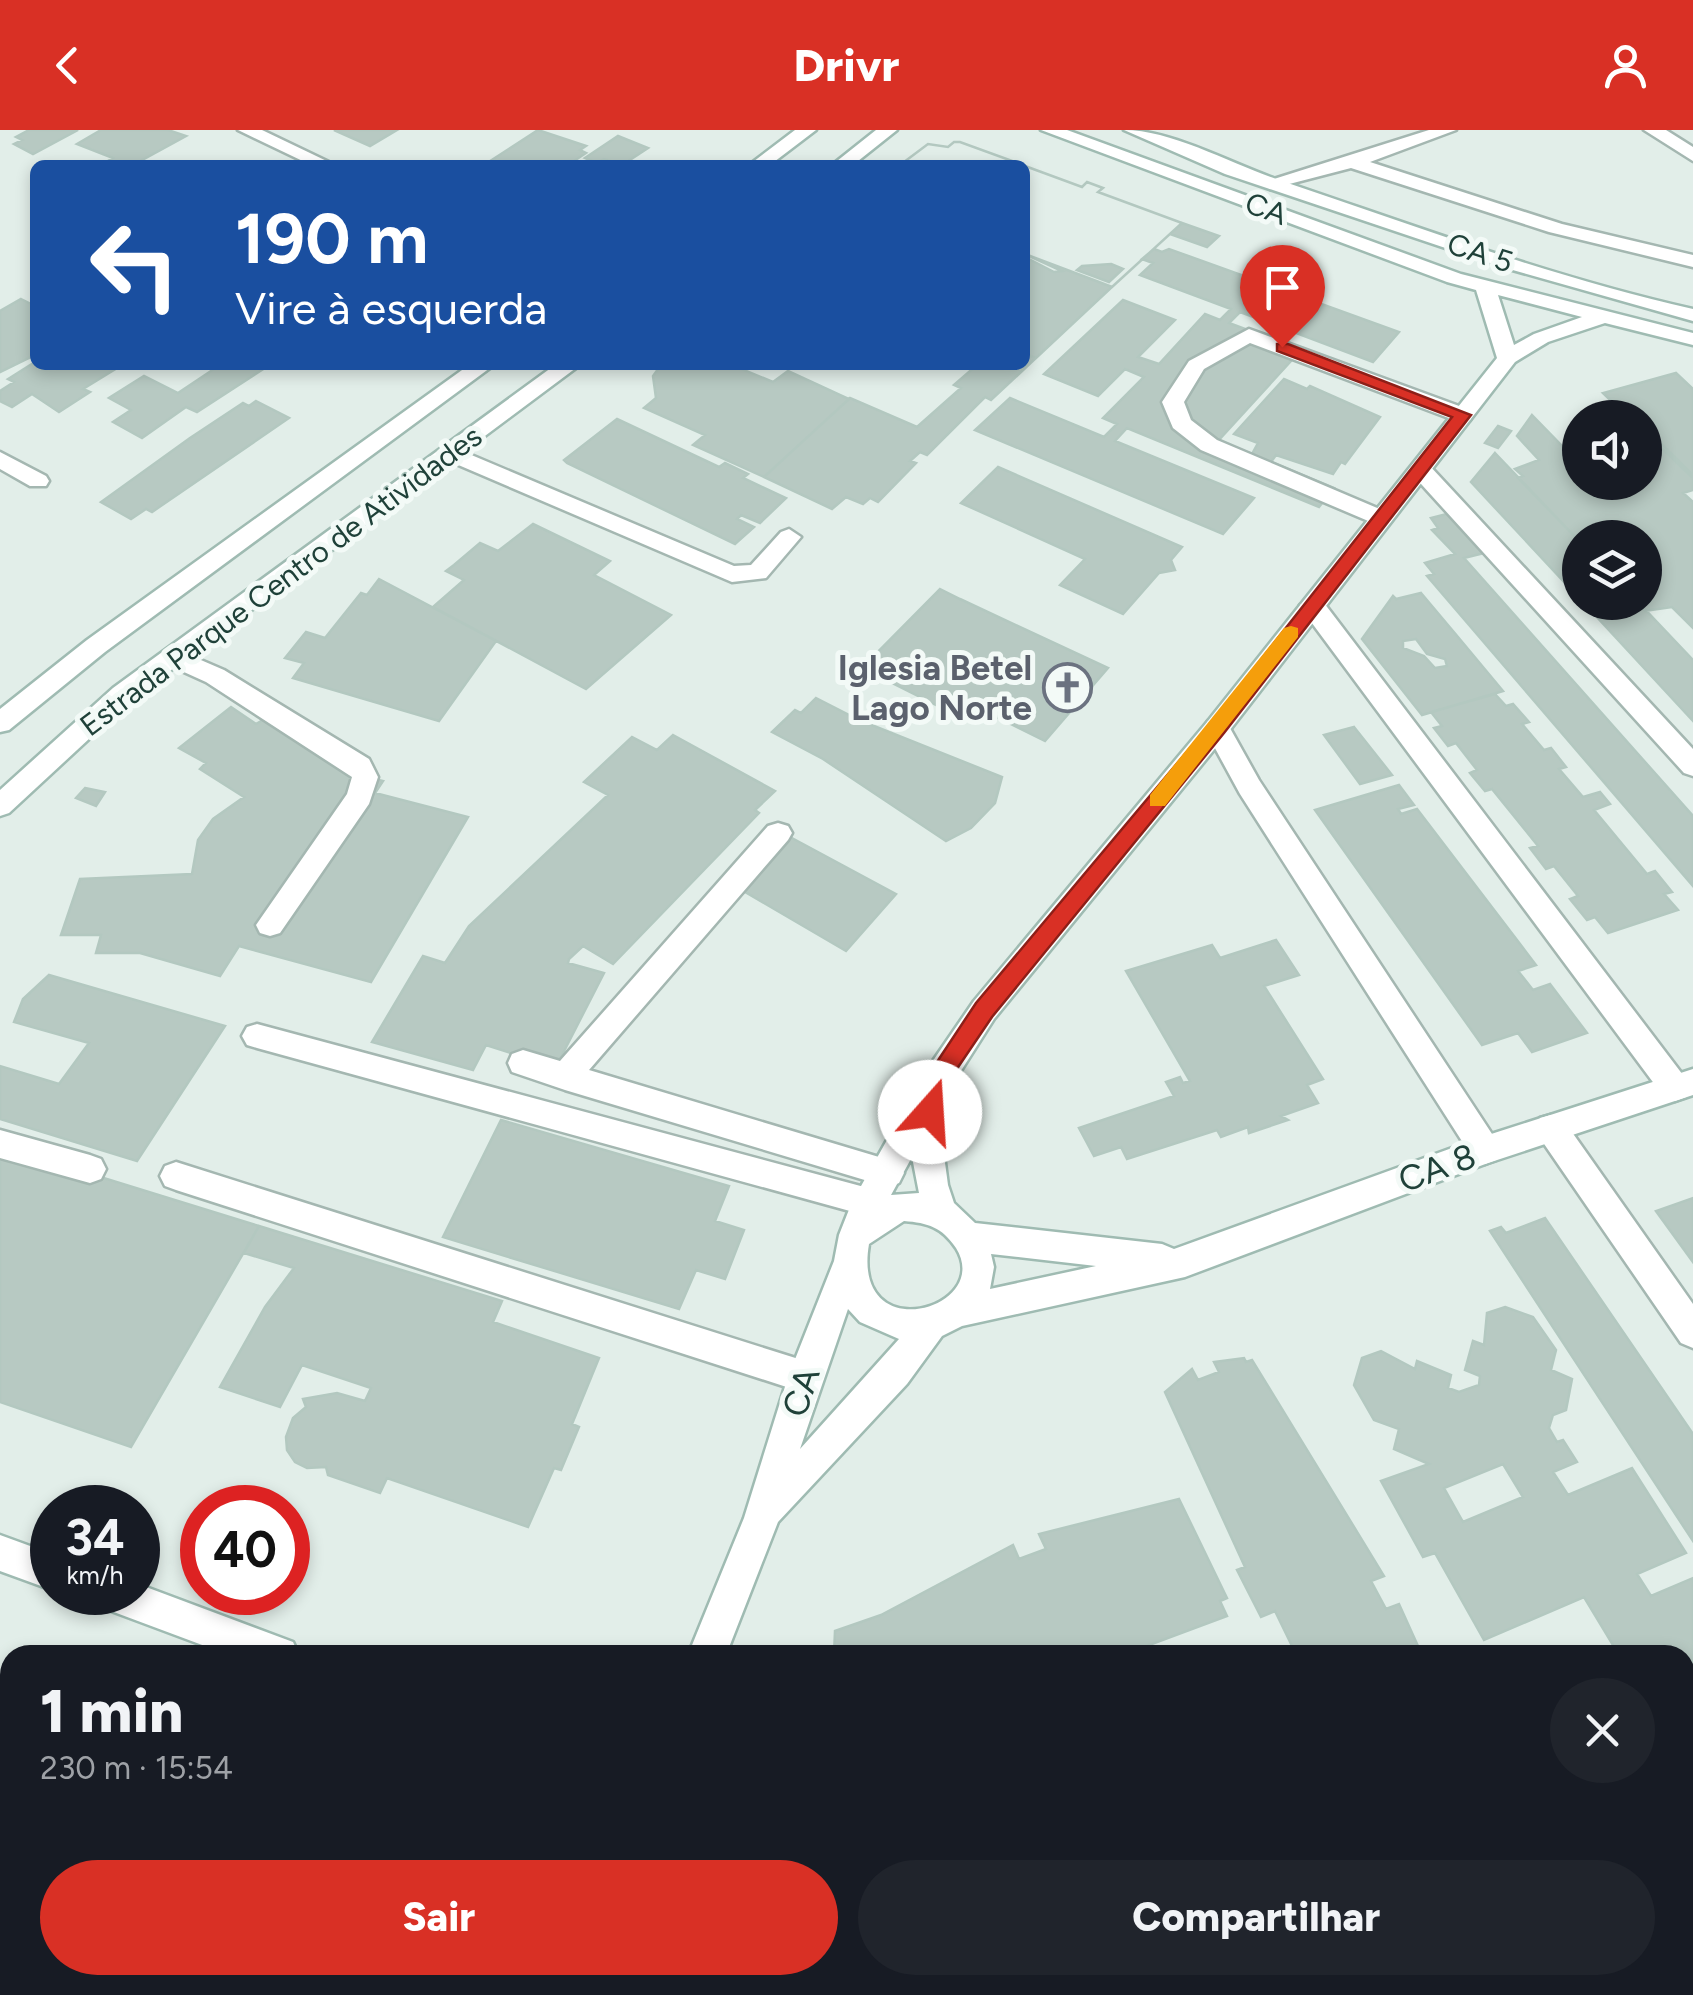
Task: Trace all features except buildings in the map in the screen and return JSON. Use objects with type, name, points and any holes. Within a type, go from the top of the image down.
[{"type":"street","points":[[247,130],[315,160]]},
{"type":"street","points":[[765,160],[806,130]]},
{"type":"street","points":[[848,160],[888,130]]},
{"type":"street","name":"CA","points":[[1050,130],[1454,278],[1484,283],[1598,318],[1693,339]]},
{"type":"street","name":"CA 5","points":[[1133,130],[1270,183],[1554,277],[1645,305],[1693,315]]},
{"type":"street","points":[[1270,183],[1352,162],[1447,130]]},
{"type":"street","points":[[1653,130],[1693,155]]},
{"type":"street","name":"CA 5","points":[[1352,162],[1556,228],[1693,262]]},
{"type":"street","points":[[1484,283],[1508,358]]},
{"type":"street","points":[[937,1080],[924,1143],[931,1184],[941,1212],[971,1238],[979,1276],[960,1312],[929,1328],[890,1324],[860,1302],[847,1269],[855,1235],[868,1202],[937,1080],[984,1010],[1218,728],[1508,358],[1541,338],[1598,318]]},
{"type":"street","points":[[1381,518],[1208,444],[1181,424],[1173,402],[1196,365],[1249,335],[1462,415]]},
{"type":"street","name":"Estrada Parque Centro de Atividades","points":[[0,723],[96,646],[476,370]]},
{"type":"street","name":"Estrada Parque Centro de Atividades","points":[[0,806],[122,694],[562,370]]},
{"type":"street","points":[[450,453],[732,574],[758,572],[789,537]]},
{"type":"street","points":[[0,459],[38,480]]},
{"type":"street","points":[[1420,468],[1693,766]]},
{"type":"street","points":[[1312,605],[1684,1085]]},
{"type":"street","points":[[173,657],[215,676],[328,746],[360,766],[365,777],[360,797],[270,925]]},
{"type":"street","points":[[1218,728],[1249,787],[1485,1150]]},
{"type":"street","points":[[565,1076],[778,832]]},
{"type":"street","points":[[257,1036],[868,1202]]},
{"type":"street","points":[[523,1063],[888,1172]]},
{"type":"street","name":"CA 8","points":[[960,1312],[1185,1262],[1485,1150],[1684,1085]]},
{"type":"street","points":[[1551,1128],[1693,1332]]},
{"type":"street","points":[[0,1144],[90,1169]]},
{"type":"street","points":[[176,1176],[805,1377]]},
{"type":"street","points":[[855,1235],[900,1206],[941,1212]]},
{"type":"street","name":"CA 8","points":[[971,1238],[1185,1262]]},
{"type":"street","name":"CA","points":[[711,1645],[762,1518],[805,1377],[847,1269]]},
{"type":"street","name":"CA","points":[[762,1518],[896,1372],[929,1328]]},
{"type":"street","points":[[0,1553],[30,1564]]},
{"type":"street","points":[[160,1611],[253,1645]]},
{"type":"slow traffic","points":[[1158,800],[1291,632]]},
{"type":"place","name":"Iglesia Betel Lago Norte","points":[[1067,688]]},
{"type":"route","points":[[930,1112],[937,1080],[984,1010],[1218,728],[1462,415],[1282,347]]}]
